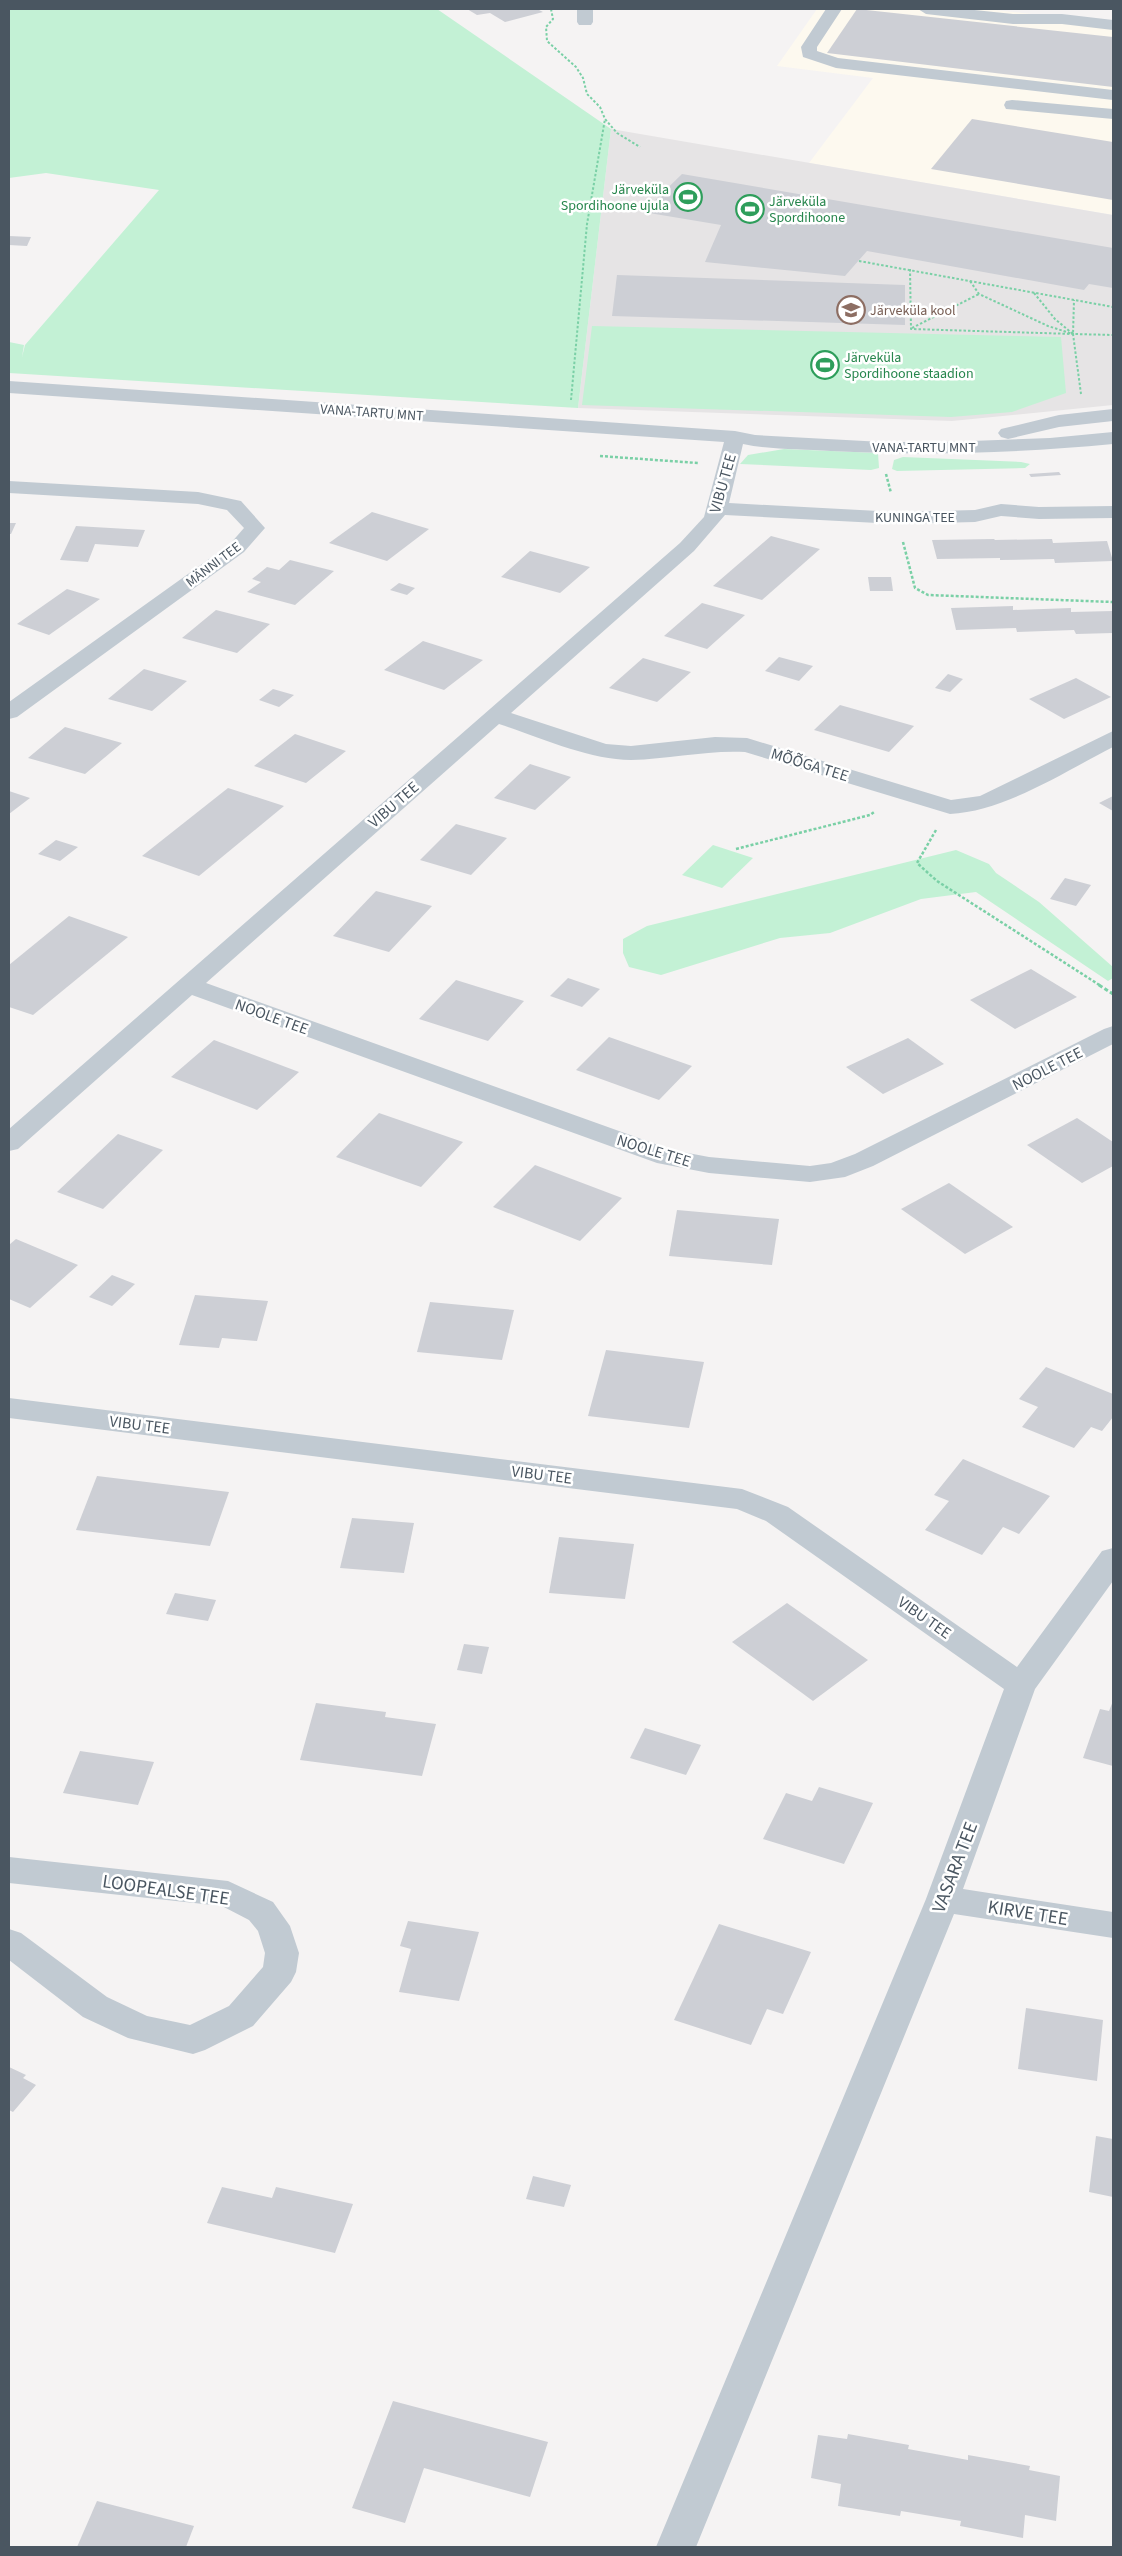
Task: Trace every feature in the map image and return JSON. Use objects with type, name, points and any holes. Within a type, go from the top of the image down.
[{"type":"street","points":[[834,9],[809,47],[809,54],[821,60],[1113,95]]},
{"type":"street","points":[[926,9],[1013,19],[1062,19],[1113,25]]},
{"type":"street","points":[[1012,105],[1113,114]]},
{"type":"street","name":"VANA-TARTU MNT","points":[[9,387],[735,437],[755,441],[883,448],[944,448],[1002,454],[1066,450],[1113,438]]},
{"type":"street","points":[[1008,433],[1059,421],[1113,415]]},
{"type":"street","name":"VANA-TARTU MNT","points":[[735,437],[756,434],[1038,433],[1113,424]]},
{"type":"street","name":"VIBU TEE","points":[[9,1143],[687,547],[713,519],[735,437]]},
{"type":"street","name":"MÄNNI TEE","points":[[9,488],[198,498],[234,505],[255,528],[237,548],[9,712]]},
{"type":"street","name":"KUNINGA TEE","points":[[717,509],[897,518],[975,516],[1001,510],[1024,510],[1039,513],[1113,512]]},
{"type":"street","name":"MÕÕGA TEE","points":[[494,716],[603,750],[631,753],[716,744],[747,745],[950,807],[970,806],[988,800],[1113,738]]},
{"type":"street","name":"NOOLE TEE","points":[[187,985],[666,1157],[709,1165],[810,1174],[836,1171],[864,1160],[1113,1034]]},
{"type":"street","name":"VIBU TEE","points":[[9,1408],[742,1499],[777,1514],[1021,1684]]},
{"type":"street","name":"VASARA TEE","points":[[676,2547],[943,1899],[1021,1684],[1113,1559]]},
{"type":"street","name":"LOOPEALSE TEE","points":[[9,1870],[228,1894],[261,1912],[273,1926],[282,1953],[279,1972],[241,2016],[193,2040],[140,2028],[95,2007],[9,1942]]},
{"type":"street","name":"KIRVE TEE","points":[[943,1899],[1113,1926]]},
{"type":"path","points":[[551,9],[553,19],[546,26],[547,41],[576,67],[583,78],[587,94],[600,107],[604,119],[617,133],[640,147]]},
{"type":"path","points":[[570,404],[585,229],[596,154],[604,119]]},
{"type":"path","points":[[859,260],[1113,307]]},
{"type":"path","points":[[910,269],[911,328]]},
{"type":"path","points":[[970,281],[979,294],[1048,326],[1073,334]]},
{"type":"path","points":[[1034,293],[1055,320],[1073,334]]},
{"type":"path","points":[[911,328],[979,294]]},
{"type":"path","points":[[1074,300],[1073,334],[1082,400]]},
{"type":"path","points":[[911,328],[1113,335]]},
{"type":"path","points":[[886,474],[915,588],[928,595],[1112,602]]},
{"type":"path","points":[[950,807],[917,863],[937,881],[1113,994]]},
{"type":"path","points":[[736,850],[870,815],[877,810]]},
{"type":"shaded area","points":[[817,9],[986,9],[1113,23],[1113,215],[809,163],[873,78],[777,66]]},
{"type":"shaded area","name":"Järveküla kool","points":[[611,129],[1113,215],[1113,405],[952,421],[578,408]]},
{"type":"green space","points":[[9,9],[437,9],[611,129],[578,408],[9,373],[9,342],[24,345],[22,357],[25,345],[159,190],[46,173],[9,178]]},
{"type":"green space","name":"Järveküla Spordihoone staadion","points":[[592,326],[1061,337],[1066,393],[1012,412],[951,417],[582,405]]},
{"type":"green space","points":[[784,449],[878,453],[879,468],[871,470],[740,464],[748,455]]},
{"type":"green space","points":[[903,457],[1021,462],[1030,464],[1025,468],[897,471],[892,469],[894,460]]},
{"type":"green space","points":[[713,845],[753,858],[722,888],[682,875]]},
{"type":"green space","points":[[956,850],[989,864],[996,873],[1039,902],[1113,967],[1113,978],[1108,981],[976,892],[921,899],[830,933],[780,938],[661,975],[629,967],[623,953],[623,939],[647,926]]},
{"type":"building","points":[[467,9],[537,9],[543,12],[505,22],[490,13],[477,15]]},
{"type":"building","points":[[857,9],[1113,37],[1113,87],[827,53]]},
{"type":"building","points":[[972,119],[1113,142],[1113,200],[931,169]]},
{"type":"building","points":[[682,174],[1113,248],[1113,288],[1089,284],[1084,290],[867,251],[845,276],[705,262],[721,225],[643,212]]},
{"type":"building","points":[[9,236],[31,237],[27,246],[9,245]]},
{"type":"building","points":[[617,275],[905,285],[905,325],[612,316]]},
{"type":"building","points":[[1059,472],[1061,475],[1031,477],[1029,474]]},
{"type":"building","points":[[372,512],[429,529],[387,561],[329,543]]},
{"type":"building","points":[[9,523],[16,523],[11,534],[9,534]]},
{"type":"building","points":[[76,526],[145,530],[138,547],[95,544],[88,562],[60,560]]},
{"type":"building","points":[[771,536],[820,549],[762,600],[713,586]]},
{"type":"building","points":[[1052,539],[1053,543],[1107,541],[1113,561],[1055,563],[1054,559],[937,559],[932,540]]},
{"type":"building","points":[[530,551],[590,567],[560,593],[501,577]]},
{"type":"building","points":[[290,560],[334,571],[295,605],[247,592],[261,582],[252,579],[267,567],[279,570]]},
{"type":"building","points":[[868,577],[891,577],[893,591],[870,591]]},
{"type":"building","points":[[399,583],[415,588],[407,595],[390,590]]},
{"type":"building","points":[[67,589],[100,599],[49,635],[17,624]]},
{"type":"building","points":[[702,603],[745,615],[707,649],[664,636]]},
{"type":"building","points":[[1013,606],[1013,610],[1071,608],[1071,612],[1113,611],[1113,633],[1076,634],[1074,630],[1017,632],[1016,628],[956,630],[951,608]]},
{"type":"building","points":[[216,610],[270,624],[237,653],[182,638]]},
{"type":"building","points":[[423,641],[483,660],[444,690],[384,670]]},
{"type":"building","points":[[779,657],[813,666],[799,681],[765,671]]},
{"type":"building","points":[[643,658],[691,672],[657,702],[609,688]]},
{"type":"building","points":[[144,669],[187,681],[152,711],[108,699]]},
{"type":"building","points":[[948,674],[963,679],[950,692],[935,688]]},
{"type":"building","points":[[1076,678],[1111,697],[1064,719],[1029,699]]},
{"type":"building","points":[[273,689],[294,695],[279,707],[259,700]]},
{"type":"building","points":[[840,705],[914,726],[889,752],[814,730]]},
{"type":"building","points":[[65,727],[122,743],[85,774],[28,758]]},
{"type":"building","points":[[295,734],[346,751],[306,783],[254,766]]},
{"type":"building","points":[[530,764],[571,777],[535,810],[494,798]]},
{"type":"building","points":[[228,788],[284,806],[199,876],[142,856]]},
{"type":"building","points":[[9,791],[30,798],[9,814]]},
{"type":"building","points":[[1113,796],[1113,811],[1099,803]]},
{"type":"building","points":[[456,824],[507,838],[471,875],[420,860]]},
{"type":"building","points":[[56,840],[78,847],[60,861],[38,854]]},
{"type":"building","points":[[1065,878],[1091,885],[1076,906],[1050,899]]},
{"type":"building","points":[[376,891],[432,906],[389,952],[333,936]]},
{"type":"building","points":[[69,916],[128,937],[33,1015],[9,1007],[9,965]]},
{"type":"building","points":[[1031,969],[1077,997],[1015,1029],[970,1000]]},
{"type":"building","points":[[568,978],[600,989],[582,1007],[550,996]]},
{"type":"building","points":[[456,980],[524,1001],[488,1041],[419,1019]]},
{"type":"building","points":[[609,1037],[692,1066],[659,1100],[576,1070]]},
{"type":"building","points":[[908,1038],[944,1064],[883,1094],[846,1067]]},
{"type":"building","points":[[214,1040],[299,1072],[257,1110],[171,1077]]},
{"type":"building","points":[[379,1113],[463,1142],[421,1187],[336,1157]]},
{"type":"building","points":[[1077,1118],[1113,1142],[1113,1166],[1082,1183],[1027,1145]]},
{"type":"building","points":[[118,1134],[163,1150],[103,1209],[57,1192]]},
{"type":"building","points":[[535,1165],[622,1198],[580,1241],[493,1207]]},
{"type":"building","points":[[949,1183],[1013,1227],[965,1254],[901,1209]]},
{"type":"building","points":[[677,1210],[779,1219],[772,1265],[669,1256]]},
{"type":"building","points":[[16,1239],[78,1265],[30,1308],[9,1299],[9,1245]]},
{"type":"building","points":[[112,1275],[135,1284],[112,1306],[89,1297]]},
{"type":"building","points":[[195,1295],[268,1301],[257,1341],[222,1338],[219,1348],[179,1345]]},
{"type":"building","points":[[430,1302],[514,1310],[502,1360],[417,1352]]},
{"type":"building","points":[[606,1350],[704,1362],[689,1428],[588,1416]]},
{"type":"building","points":[[1046,1367],[1113,1394],[1113,1417],[1102,1431],[1091,1427],[1074,1448],[1022,1427],[1038,1407],[1019,1399]]},
{"type":"building","points":[[963,1459],[1050,1496],[1019,1534],[1003,1527],[982,1555],[925,1530],[949,1501],[934,1495]]},
{"type":"building","points":[[97,1476],[229,1492],[210,1546],[76,1530]]},
{"type":"building","points":[[352,1518],[414,1523],[404,1573],[340,1568]]},
{"type":"building","points":[[559,1537],[634,1544],[625,1599],[549,1593]]},
{"type":"building","points":[[175,1593],[216,1600],[208,1621],[166,1614]]},
{"type":"building","points":[[787,1603],[868,1660],[813,1701],[732,1642]]},
{"type":"building","points":[[464,1644],[489,1647],[482,1674],[457,1670]]},
{"type":"building","points":[[1113,1701],[1113,1766],[1083,1758],[1100,1709],[1109,1711]]},
{"type":"building","points":[[316,1703],[386,1712],[385,1717],[436,1724],[422,1776],[300,1760]]},
{"type":"building","points":[[645,1728],[701,1745],[686,1775],[630,1758]]},
{"type":"building","points":[[80,1751],[154,1762],[138,1805],[63,1793]]},
{"type":"building","points":[[819,1787],[873,1803],[844,1864],[763,1839],[786,1793],[812,1801]]},
{"type":"building","points":[[408,1921],[479,1932],[459,2001],[399,1992],[411,1949],[400,1946]]},
{"type":"building","points":[[719,1924],[811,1952],[783,2014],[767,2009],[751,2045],[674,2020]]},
{"type":"building","points":[[1026,2008],[1103,2020],[1097,2081],[1018,2069]]},
{"type":"building","points":[[9,2067],[26,2075],[23,2078],[36,2085],[13,2112],[9,2110]]},
{"type":"building","points":[[1096,2136],[1113,2139],[1113,2197],[1089,2192]]},
{"type":"building","points":[[533,2176],[571,2185],[564,2207],[526,2199]]},
{"type":"building","points":[[222,2187],[272,2198],[276,2187],[353,2204],[335,2253],[207,2223]]},
{"type":"building","points":[[393,2401],[548,2442],[530,2497],[424,2468],[405,2523],[352,2508]]},
{"type":"building","points":[[848,2434],[909,2445],[908,2449],[968,2460],[968,2455],[1030,2466],[1029,2470],[1060,2476],[1056,2521],[1025,2515],[1023,2538],[960,2526],[961,2521],[901,2511],[900,2516],[838,2506],[841,2484],[811,2478],[818,2435],[847,2439]]},
{"type":"building","points":[[97,2501],[194,2526],[186,2547],[77,2547]]},
{"type":"place","name":"Järveküla Spordihoone ujula","points":[[688,197]]},
{"type":"place","name":"Järveküla Spordihoone","points":[[750,209]]},
{"type":"place","name":"Järveküla kool","points":[[851,310]]},
{"type":"place","name":"Järveküla Spordihoone staadion","points":[[825,365]]}]
